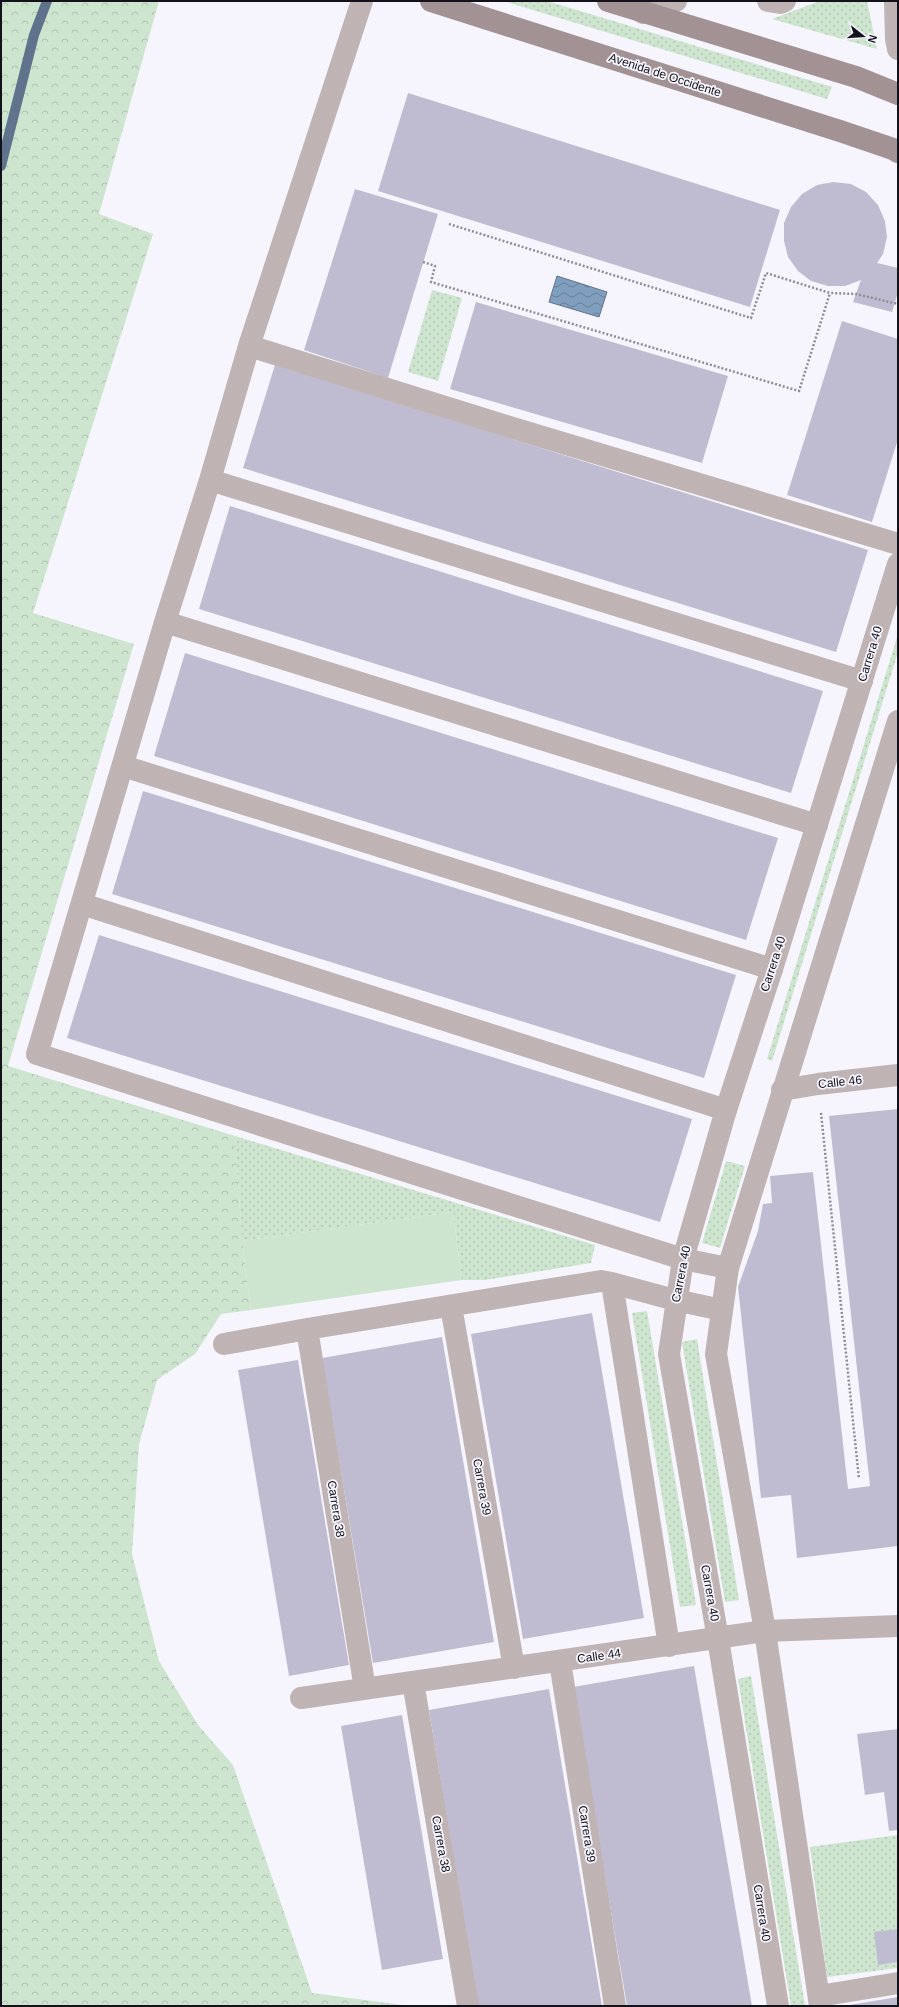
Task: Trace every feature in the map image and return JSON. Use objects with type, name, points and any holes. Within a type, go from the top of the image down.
[{"type":"main road","name":"Avenida de Occidente","points":[[431,1],[893,148],[898,152]]},
{"type":"main road","points":[[608,1],[643,13],[856,77],[898,94]]},
{"type":"street","points":[[362,1],[249,346],[210,480],[165,622],[37,1054],[683,1259],[728,1268]]},
{"type":"street","points":[[643,13],[676,1]]},
{"type":"street","points":[[768,1],[780,3],[785,1]]},
{"type":"street","points":[[895,1],[898,49]]},
{"type":"street","points":[[249,346],[500,424],[898,544]]},
{"type":"street","points":[[210,480],[862,681]]},
{"type":"street","name":"Carrera 40","points":[[778,2006],[718,1639],[669,1354],[683,1259],[726,1110],[772,968],[898,564]]},
{"type":"street","points":[[165,622],[817,825]]},
{"type":"street","points":[[898,721],[782,1090],[728,1268],[716,1354],[764,1632],[819,2001],[898,1983]]},
{"type":"street","points":[[122,766],[772,968]]},
{"type":"street","points":[[82,904],[726,1110]]},
{"type":"street","name":"Calle 46","points":[[782,1090],[818,1084],[898,1075]]},
{"type":"street","points":[[224,1344],[307,1328],[600,1281],[722,1310]]},
{"type":"street","points":[[612,1283],[669,1646]]},
{"type":"street","name":"Carrera 39","points":[[451,1306],[514,1668]]},
{"type":"street","name":"Carrera 38","points":[[307,1328],[365,1689]]},
{"type":"street","name":"Calle 44","points":[[301,1698],[764,1632],[898,1626]]},
{"type":"street","name":"Carrera 39","points":[[560,1662],[615,2006]]},
{"type":"street","name":"Carrera 38","points":[[413,1682],[468,2006]]},
{"type":"path","points":[[449,224],[752,318],[766,274],[830,293],[856,294],[898,304]]},
{"type":"path","points":[[423,262],[436,266],[430,282],[799,391],[830,293]]},
{"type":"path","points":[[818,1084],[859,1479]]},
{"type":"green space","points":[[1,1],[159,1],[99,214],[153,234],[33,613],[134,644],[8,1066],[235,1136],[242,1241],[251,1310],[221,1314],[195,1354],[157,1380],[139,1444],[132,1554],[159,1661],[198,1725],[233,1765],[312,1993],[410,2006],[1,2006]]},
{"type":"green space","points":[[503,1],[547,1],[832,87],[827,99]]},
{"type":"green space","points":[[820,1],[867,1],[877,49],[772,19]]},
{"type":"green space","points":[[432,290],[462,298],[438,381],[408,372]]},
{"type":"green space","points":[[898,634],[898,652],[772,1061],[767,1059]]},
{"type":"green space","points":[[235,1136],[595,1245],[591,1263],[485,1280],[462,1280],[453,1212],[242,1241]]},
{"type":"green space","points":[[726,1161],[745,1166],[720,1248],[702,1243]]},
{"type":"green space","points":[[453,1212],[462,1280],[251,1310],[242,1241]]},
{"type":"green space","points":[[647,1311],[696,1605],[680,1607],[632,1313]]},
{"type":"green space","points":[[697,1339],[739,1600],[725,1602],[682,1342]]},
{"type":"green space","points":[[751,1676],[805,2006],[791,2006],[738,1679]]},
{"type":"green space","points":[[898,1835],[898,1968],[827,1977],[810,1847]]},
{"type":"water","points":[[557,276],[607,292],[599,317],[549,302]]},
{"type":"building","points":[[408,93],[780,210],[750,307],[378,191]]},
{"type":"building","points":[[833,182],[851,184],[866,192],[878,205],[885,221],[887,237],[883,254],[877,263],[898,268],[898,292],[892,312],[853,302],[861,280],[845,286],[828,286],[811,281],[798,271],[788,257],[784,241],[784,223],[791,207],[802,194],[817,185]]},
{"type":"building","points":[[355,189],[438,214],[388,378],[304,350]]},
{"type":"building","points":[[476,302],[728,376],[702,463],[450,389]]},
{"type":"building","points":[[842,321],[898,339],[898,439],[872,522],[787,495]]},
{"type":"building","points":[[275,365],[868,550],[836,652],[243,468]]},
{"type":"building","points":[[230,506],[823,691],[791,793],[199,609]]},
{"type":"building","points":[[185,653],[778,838],[746,940],[154,756]]},
{"type":"building","points":[[143,791],[736,975],[704,1078],[112,894]]},
{"type":"building","points":[[99,935],[692,1119],[660,1222],[67,1038]]},
{"type":"building","points":[[898,1109],[898,1546],[797,1558],[791,1495],[761,1498],[738,1287],[758,1231],[763,1204],[772,1203],[770,1176],[813,1172],[848,1489],[870,1486],[829,1116]]},
{"type":"building","points":[[592,1313],[644,1618],[523,1639],[471,1334]]},
{"type":"building","points":[[442,1337],[494,1642],[373,1663],[322,1358]]},
{"type":"building","points":[[298,1360],[349,1665],[289,1676],[238,1370]]},
{"type":"building","points":[[694,1666],[752,2006],[627,2006],[573,1687]]},
{"type":"building","points":[[549,1689],[602,2006],[478,2006],[429,1710]]},
{"type":"building","points":[[402,1715],[443,1959],[382,1970],[341,1726]]},
{"type":"building","points":[[898,1729],[898,1830],[889,1831],[884,1792],[865,1795],[857,1734]]},
{"type":"building","points":[[898,1929],[898,1962],[878,1965],[874,1932]]},
{"type":"building","points":[[898,1997],[898,2006],[849,2006],[849,2005]]},
{"type":"waterway","points":[[1,166],[34,35],[47,1]]}]
